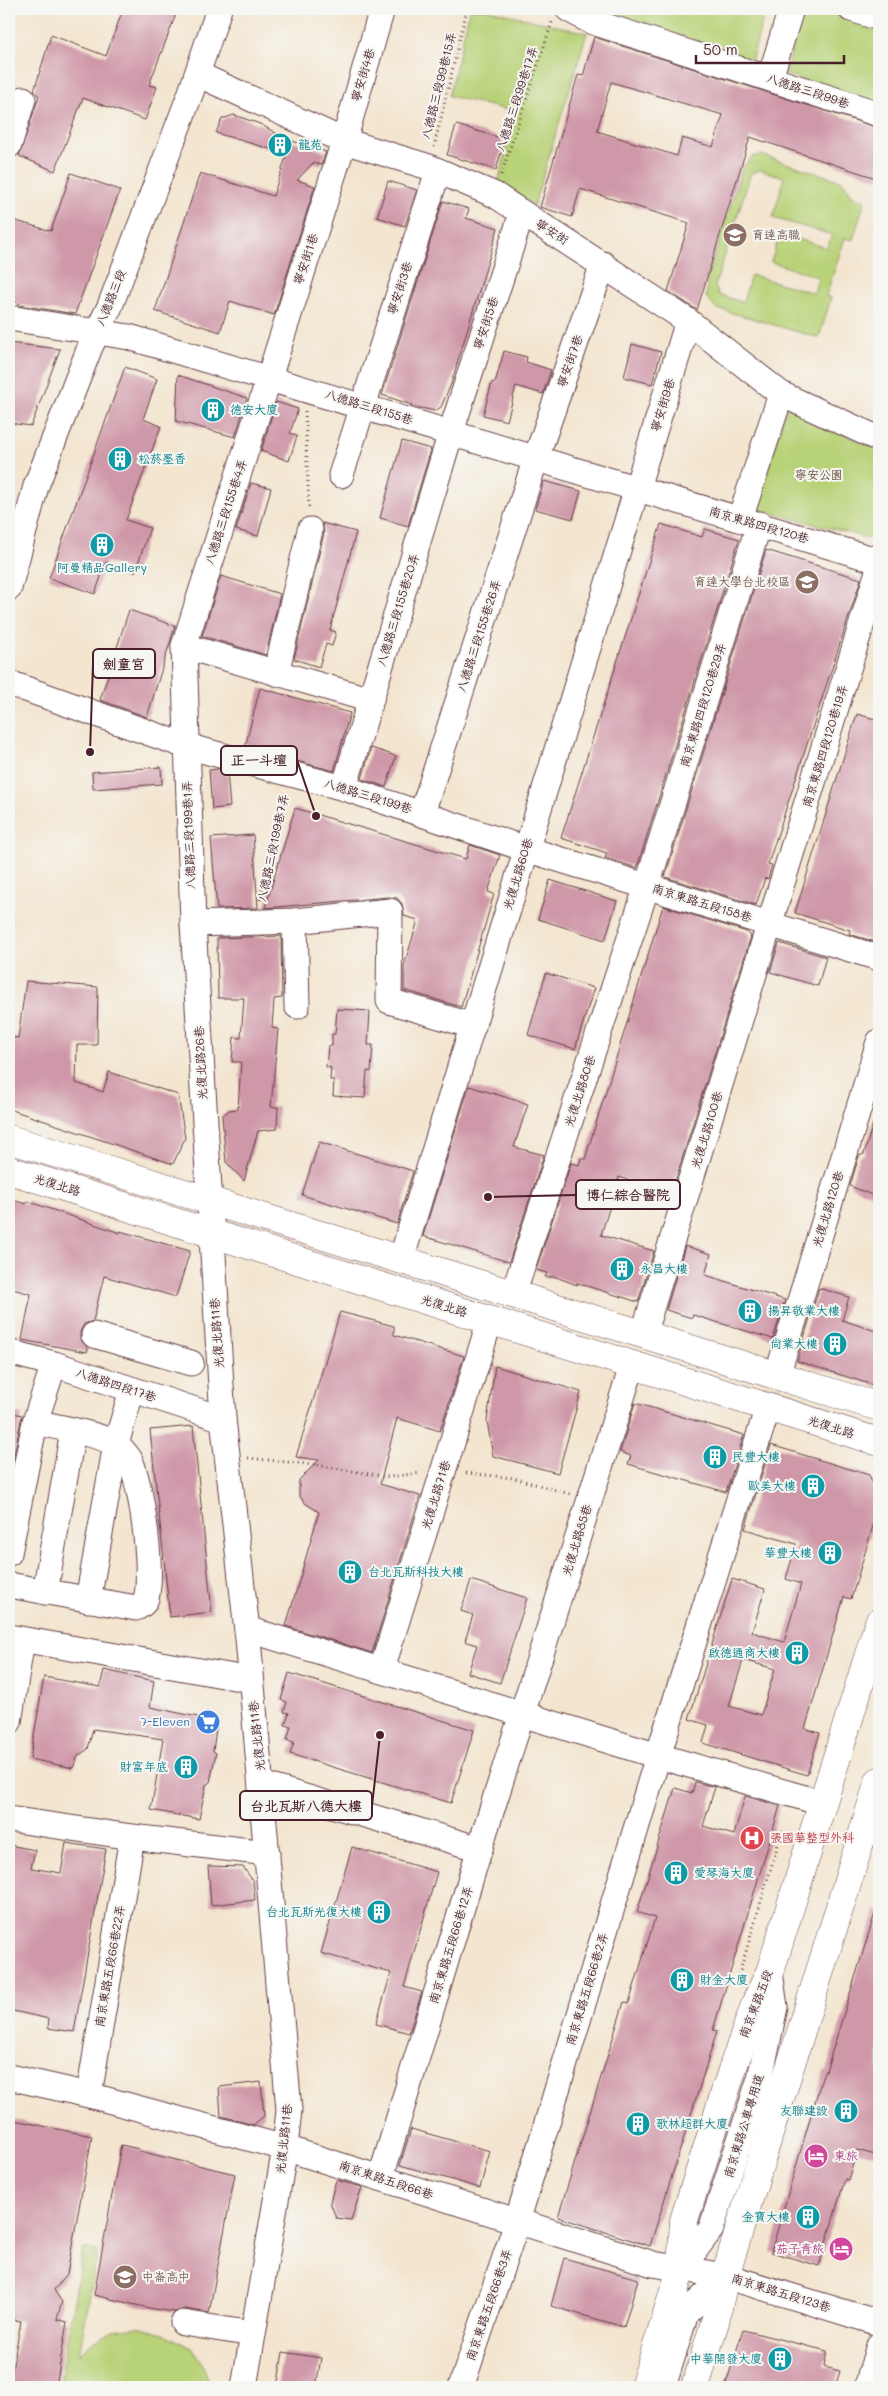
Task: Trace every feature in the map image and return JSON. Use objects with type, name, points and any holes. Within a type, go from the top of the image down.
[{"type":"main road","points":[[9,1140],[879,1407]]},
{"type":"main road","name":"光復北路","points":[[9,1170],[879,1442]]},
{"type":"main road","name":"南京東路五段","points":[[644,2387],[681,2269],[684,2220],[732,2070],[756,2002],[770,1972],[879,1622]]},
{"type":"main road","points":[[695,2387],[715,2322],[724,2276],[872,1826],[879,1781]]},
{"type":"street","name":"八德路三段","points":[[9,588],[36,486],[110,306],[198,74],[219,9]]},
{"type":"street","name":"寧安街4巷","points":[[344,140],[382,9]]},
{"type":"street","points":[[770,78],[791,9]]},
{"type":"street","points":[[850,9],[879,18]]},
{"type":"street","name":"八德路三段99巷","points":[[560,13],[592,15],[770,78],[879,114]]},
{"type":"street","name":"寧安街","points":[[198,74],[344,140],[433,169],[495,195],[688,321],[781,394],[878,434]]},
{"type":"street","points":[[9,145],[23,98]]},
{"type":"street","name":"寧安街1巷","points":[[269,378],[344,140]]},
{"type":"street","name":"寧安街3巷","points":[[341,475],[433,169]]},
{"type":"street","name":"寧安街5巷","points":[[451,432],[522,213]]},
{"type":"street","name":"寧安街7巷","points":[[536,458],[603,264]]},
{"type":"street","name":"八德路三段155巷","points":[[9,318],[129,337],[362,405],[638,489]]},
{"type":"street","name":"寧安街9巷","points":[[638,489],[688,321]]},
{"type":"street","name":"八德路三段155巷4弄","points":[[186,746],[184,646],[269,378]]},
{"type":"street","name":"南京東路四段120巷29弄","points":[[647,886],[750,522],[781,394]]},
{"type":"street","name":"八德路三段155巷20弄","points":[[344,788],[451,432]]},
{"type":"street","name":"八德路三段155巷26弄","points":[[422,813],[536,458]]},
{"type":"street","name":"南京東路四段120巷","points":[[638,489],[879,562]]},
{"type":"street","name":"光復北路60巷","points":[[401,1260],[638,489]]},
{"type":"street","points":[[276,673],[310,530]]},
{"type":"street","name":"南京東路四段120巷19弄","points":[[770,924],[879,568]]},
{"type":"street","points":[[184,646],[371,700]]},
{"type":"street","name":"八德路三段199巷","points":[[9,684],[186,746],[344,788],[526,849]]},
{"type":"street","name":"八德路三段199巷1弄","points":[[186,746],[193,924]]},
{"type":"street","name":"南京東路五段158巷","points":[[526,849],[879,958]]},
{"type":"street","name":"光復北路80巷","points":[[513,1295],[647,886]]},
{"type":"street","points":[[193,924],[295,921],[390,911],[389,1001],[473,1026]]},
{"type":"street","points":[[295,921],[298,1006]]},
{"type":"street","name":"光復北路26巷","points":[[193,924],[211,1202]]},
{"type":"street","name":"光復北路100巷","points":[[643,1335],[770,924]]},
{"type":"street","name":"光復北路120巷","points":[[777,1376],[879,1042]]},
{"type":"street","name":"光復北路11巷","points":[[211,1202],[212,1265],[226,1456],[247,1629],[289,2110],[285,2148],[244,2387]]},
{"type":"street","name":"光復北路71巷","points":[[382,1669],[490,1320]]},
{"type":"street","points":[[94,1336],[191,1363]]},
{"type":"street","name":"八德路四段17巷","points":[[9,1352],[54,1364],[223,1419]]},
{"type":"street","points":[[88,1600],[116,1444],[153,1353]]},
{"type":"street","points":[[9,1554],[35,1422],[54,1364]]},
{"type":"street","name":"光復北路85巷","points":[[524,1714],[632,1366]]},
{"type":"street","name":"南京東路五段66巷2弄","points":[[516,2222],[658,1756],[768,1407]]},
{"type":"street","points":[[9,1585],[136,1608],[141,1606],[145,1599],[148,1582],[143,1512],[136,1478],[128,1458],[116,1444],[74,1431],[35,1422]]},
{"type":"street","points":[[45,1592],[74,1431]]},
{"type":"street","points":[[247,1629],[382,1669],[658,1756],[822,1803]]},
{"type":"street","points":[[9,1722],[15,1638],[251,1680]]},
{"type":"street","name":"南京東路五段66巷12弄","points":[[381,2178],[480,1849],[524,1714]]},
{"type":"street","points":[[261,1784],[480,1849]]},
{"type":"street","points":[[9,1818],[132,1837],[267,1853]]},
{"type":"street","name":"南京東路五段66巷22弄","points":[[89,2095],[132,1837]]},
{"type":"street","name":"南京東路五段66巷","points":[[9,2077],[89,2095],[285,2148],[652,2264],[681,2269]]},
{"type":"street","name":"南京東路五段66巷3弄","points":[[461,2387],[516,2222]]},
{"type":"street","name":"南京東路五段123巷","points":[[681,2269],[724,2276],[879,2323]]},
{"type":"street","points":[[664,2387],[686,2313],[724,2276]]},
{"type":"street","points":[[183,2323],[253,2334]]},
{"type":"street","points":[[867,2387],[879,2345]]},
{"type":"path","name":"八德路三段99巷15弄","points":[[433,169],[467,9]]},
{"type":"path","name":"八德路三段99巷17弄","points":[[495,195],[560,13]]},
{"type":"path","points":[[304,388],[310,530]]},
{"type":"path","name":"八德路三段199巷7弄","points":[[260,922],[260,903],[288,774]]},
{"type":"path","points":[[226,1456],[316,1465],[389,1477],[444,1470],[514,1478],[589,1500]]},
{"type":"green space","points":[[470,9],[485,9],[587,33],[534,205],[498,183],[516,112],[449,96]]},
{"type":"green space","points":[[608,9],[766,9],[750,65],[605,21]]},
{"type":"green space","points":[[804,9],[819,9],[879,27],[879,105],[785,74]]},
{"type":"green space","points":[[761,155],[842,181],[853,196],[865,200],[853,240],[845,238],[826,296],[831,298],[819,338],[715,308],[706,297],[708,276],[743,167],[752,157]],"holes":[[[760,170],[784,177],[773,218],[832,235],[827,248],[780,233],[771,262],[818,277],[814,293],[751,275],[743,302],[719,295],[715,286],[751,173]]]},
{"type":"green space","name":"寧安公園","points":[[786,407],[879,450],[879,541],[757,509]]},
{"type":"green space","points":[[83,2248],[98,2251],[79,2354],[93,2341],[113,2330],[138,2327],[164,2334],[192,2348],[203,2365],[210,2387],[59,2387]]},
{"type":"building","points":[[123,9],[178,9],[149,85],[157,87],[145,120],[83,98],[55,171],[19,156],[39,96],[34,91],[51,35],[106,56]]},
{"type":"building","points":[[594,37],[879,128],[879,179],[750,137],[697,310],[668,291],[689,223],[580,189],[572,217],[540,207],[578,75],[583,76]],"holes":[[[611,82],[723,115],[713,147],[682,138],[677,156],[597,131]]]},
{"type":"building","points":[[234,115],[260,124],[286,139],[326,152],[321,165],[313,163],[297,180],[315,186],[274,315],[230,301],[220,332],[155,311],[200,173],[273,196],[287,154],[216,133],[222,119]]},
{"type":"building","points":[[456,125],[505,139],[496,170],[447,155]]},
{"type":"building","points":[[71,173],[120,190],[75,314],[19,305],[19,303],[9,300],[9,219],[51,231]]},
{"type":"building","points":[[388,181],[417,190],[405,226],[377,217]]},
{"type":"building","points":[[443,201],[469,209],[466,218],[498,228],[451,384],[441,407],[435,411],[411,406],[382,395]]},
{"type":"building","points":[[9,343],[60,349],[31,426],[9,423]]},
{"type":"building","points":[[632,344],[661,352],[652,384],[624,377]]},
{"type":"building","points":[[504,351],[527,357],[526,362],[551,370],[543,394],[516,386],[507,421],[483,415],[492,382],[495,383]]},
{"type":"building","points":[[125,367],[157,379],[143,419],[161,426],[126,520],[150,528],[135,572],[106,562],[95,594],[49,578]]},
{"type":"building","name":"德安大廈","points":[[178,375],[247,398],[235,437],[176,421]]},
{"type":"building","points":[[276,402],[298,409],[290,433],[297,436],[289,461],[261,451]]},
{"type":"building","points":[[402,441],[431,449],[408,526],[380,518]]},
{"type":"building","points":[[544,481],[581,491],[573,519],[535,509]]},
{"type":"building","points":[[251,483],[271,488],[258,536],[236,530]]},
{"type":"building","points":[[322,523],[356,532],[330,630],[336,632],[332,646],[326,644],[319,667],[294,659],[324,533]]},
{"type":"building","points":[[661,524],[702,537],[705,529],[739,539],[637,868],[605,858],[607,853],[561,838]]},
{"type":"building","points":[[766,550],[861,579],[768,864],[772,865],[768,879],[765,878],[756,905],[665,877]]},
{"type":"building","points":[[221,576],[280,594],[266,655],[202,636]]},
{"type":"building","points":[[129,610],[175,626],[147,717],[100,700]]},
{"type":"building","points":[[260,688],[350,713],[334,771],[245,747]]},
{"type":"building","points":[[857,714],[879,720],[879,943],[849,934],[850,930],[795,913]]},
{"type":"building","points":[[371,748],[396,756],[386,787],[362,779]]},
{"type":"building","points":[[161,767],[162,784],[93,789],[92,772]]},
{"type":"building","points":[[218,769],[227,772],[230,807],[212,809],[209,770]]},
{"type":"building","points":[[295,808],[466,859],[470,845],[500,855],[488,892],[494,894],[461,1007],[404,990],[404,966],[418,920],[404,916],[402,904],[397,898],[388,897],[265,908]]},
{"type":"building","points":[[253,835],[258,908],[217,909],[211,838]]},
{"type":"building","points":[[550,880],[617,901],[605,940],[538,919]]},
{"type":"building","points":[[663,906],[747,932],[751,936],[671,1195],[619,1177],[601,1235],[654,1251],[638,1302],[577,1283],[577,1285],[556,1277],[545,1277],[547,1273],[536,1270],[571,1163],[579,1165],[581,1158],[585,1159]]},
{"type":"building","points":[[281,936],[282,998],[274,999],[272,1028],[278,1029],[271,1107],[278,1107],[277,1129],[258,1131],[244,1181],[226,1162],[222,1116],[229,1110],[238,1109],[241,1062],[232,1062],[234,1037],[241,1038],[244,998],[218,998],[217,938]]},
{"type":"building","points":[[779,943],[826,957],[818,986],[770,972]]},
{"type":"building","points":[[546,973],[594,988],[575,1049],[528,1035]]},
{"type":"building","points":[[26,981],[98,987],[97,1045],[77,1045],[76,1083],[103,1092],[109,1072],[178,1095],[185,1138],[173,1164],[9,1109],[9,1037],[18,1038]]},
{"type":"building","points":[[337,1009],[370,1011],[368,1045],[373,1045],[371,1072],[367,1071],[365,1098],[333,1096],[334,1080],[330,1080],[331,1068],[326,1067],[328,1046],[332,1046],[332,1034],[335,1034]]},
{"type":"building","points":[[469,1086],[528,1104],[514,1147],[544,1155],[509,1262],[423,1236]]},
{"type":"building","points":[[875,1117],[879,1118],[879,1198],[850,1186],[859,1156],[864,1154]]},
{"type":"building","points":[[319,1142],[413,1171],[397,1224],[302,1195]]},
{"type":"building","points":[[9,1199],[26,1204],[27,1201],[120,1233],[120,1231],[190,1251],[176,1297],[104,1276],[93,1321],[84,1324],[80,1332],[80,1339],[88,1348],[87,1352],[22,1340],[31,1294],[9,1288]]},
{"type":"building","points":[[685,1246],[711,1254],[705,1275],[785,1300],[773,1339],[693,1315],[692,1318],[666,1310]]},
{"type":"building","name":"尚業大樓","points":[[819,1288],[849,1297],[842,1320],[879,1332],[879,1387],[797,1361]]},
{"type":"building","points":[[340,1312],[394,1326],[394,1335],[464,1356],[440,1431],[397,1418],[380,1484],[420,1496],[372,1653],[286,1626],[319,1512],[305,1503],[299,1495],[299,1480],[319,1460],[296,1457]]},
{"type":"building","points":[[495,1366],[581,1392],[558,1473],[493,1456],[487,1421]]},
{"type":"building","points":[[635,1403],[744,1435],[726,1492],[628,1464],[631,1456],[620,1452]]},
{"type":"building","points":[[9,1412],[22,1415],[9,1480]]},
{"type":"building","points":[[193,1426],[212,1612],[170,1617],[150,1430]]},
{"type":"building","points":[[771,1445],[869,1475],[879,1497],[879,1506],[851,1599],[844,1597],[805,1729],[820,1733],[807,1775],[703,1743],[708,1725],[689,1719],[732,1579],[765,1589],[752,1632],[784,1642],[801,1584],[786,1579],[796,1544],[745,1529]],"holes":[[[743,1660],[775,1669],[761,1715],[729,1706]]]},
{"type":"building","points":[[471,1580],[527,1598],[500,1683],[468,1673],[477,1645],[465,1641],[473,1615],[461,1611]]},
{"type":"building","points":[[104,1670],[154,1681],[150,1707],[217,1721],[213,1751],[216,1753],[210,1782],[206,1785],[199,1819],[151,1810],[163,1739],[93,1729],[88,1749],[78,1756],[73,1768],[30,1759],[44,1677],[100,1687]]},
{"type":"building","points":[[289,1673],[474,1730],[451,1803],[290,1754],[294,1742],[287,1740],[291,1726],[285,1725],[289,1713],[284,1712],[287,1702],[281,1700]]},
{"type":"building","points":[[695,1782],[715,1787],[703,1826],[734,1835],[745,1796],[780,1806],[713,2030],[717,2031],[650,2246],[558,2217],[624,2002],[629,2003],[655,1918],[637,1912],[675,1788],[692,1793]]},
{"type":"building","points":[[66,1843],[106,1849],[74,2032],[48,2028],[49,2019],[9,2010],[9,1845],[35,1850],[31,1868],[61,1873]]},
{"type":"building","name":"台北瓦斯光復大樓","points":[[352,1847],[437,1872],[404,1987],[422,1992],[409,2033],[376,2024],[391,1973],[321,1953]]},
{"type":"building","points":[[208,1866],[243,1867],[253,1881],[255,1900],[211,1905]]},
{"type":"building","points":[[876,1910],[879,1911],[879,2156],[857,2150],[848,2180],[845,2179],[819,2266],[771,2252],[824,2071],[826,2071]]},
{"type":"building","points":[[261,2082],[264,2116],[253,2125],[221,2116],[219,2087]]},
{"type":"building","points":[[9,2119],[92,2136],[67,2274],[54,2290],[62,2302],[57,2319],[67,2322],[56,2387],[9,2387],[21,2321],[9,2319]]},
{"type":"building","points":[[411,2129],[490,2151],[480,2188],[400,2165]]},
{"type":"building","points":[[121,2145],[235,2174],[209,2313],[185,2309],[175,2312],[153,2309],[94,2295]]},
{"type":"building","points":[[336,2180],[362,2187],[351,2220],[336,2218],[330,2202]]},
{"type":"building","points":[[564,2258],[638,2279],[624,2327],[551,2306]]},
{"type":"building","name":"中華開發大廈","points":[[743,2330],[827,2351],[824,2367],[840,2371],[835,2387],[725,2387]]},
{"type":"building","points":[[283,2352],[321,2358],[316,2387],[277,2387]]},
{"type":"place","name":"龍苑","points":[[280,145]]},
{"type":"place","name":"育達高職","points":[[735,235]]},
{"type":"place","name":"德安大廈","points":[[213,410]]},
{"type":"place","name":"松菸墨香","points":[[120,459]]},
{"type":"place","name":"阿曼精品Gallery","points":[[102,545]]},
{"type":"place","name":"育達大學台北校區","points":[[807,582]]},
{"type":"place","name":"劍童宮","points":[[90,752]]},
{"type":"place","name":"正一斗壇","points":[[316,816]]},
{"type":"place","name":"博仁綜合醫院","points":[[488,1197]]},
{"type":"place","name":"永昌大樓","points":[[622,1269]]},
{"type":"place","name":"揚昇敬業大樓","points":[[750,1311]]},
{"type":"place","name":"尚業大樓","points":[[835,1344]]},
{"type":"place","name":"民豐大樓","points":[[715,1457]]},
{"type":"place","name":"歐美大樓","points":[[813,1486]]},
{"type":"place","name":"華豐大樓","points":[[830,1553]]},
{"type":"place","name":"台北瓦斯科技大樓","points":[[350,1572]]},
{"type":"place","name":"啟德通商大樓","points":[[797,1653]]},
{"type":"place","name":"7-Eleven","points":[[208,1722]]},
{"type":"place","name":"台北瓦斯八德大樓","points":[[380,1735]]},
{"type":"place","name":"財富年底","points":[[186,1767]]},
{"type":"place","name":"張國華整型外科","points":[[752,1838]]},
{"type":"place","name":"愛琴海大廈","points":[[676,1873]]},
{"type":"place","name":"台北瓦斯光復大樓","points":[[379,1912]]},
{"type":"place","name":"財金大廈","points":[[682,1980]]},
{"type":"place","name":"友聯建設","points":[[846,2111]]},
{"type":"place","name":"歌林超群大廈","points":[[638,2124]]},
{"type":"place","name":"東旅","points":[[816,2156]]},
{"type":"place","name":"金寶大樓","points":[[808,2217]]},
{"type":"place","name":"茄子青旅","points":[[841,2249]]},
{"type":"place","name":"中崙高中","points":[[125,2277]]},
{"type":"place","name":"中華開發大廈","points":[[780,2359]]}]
